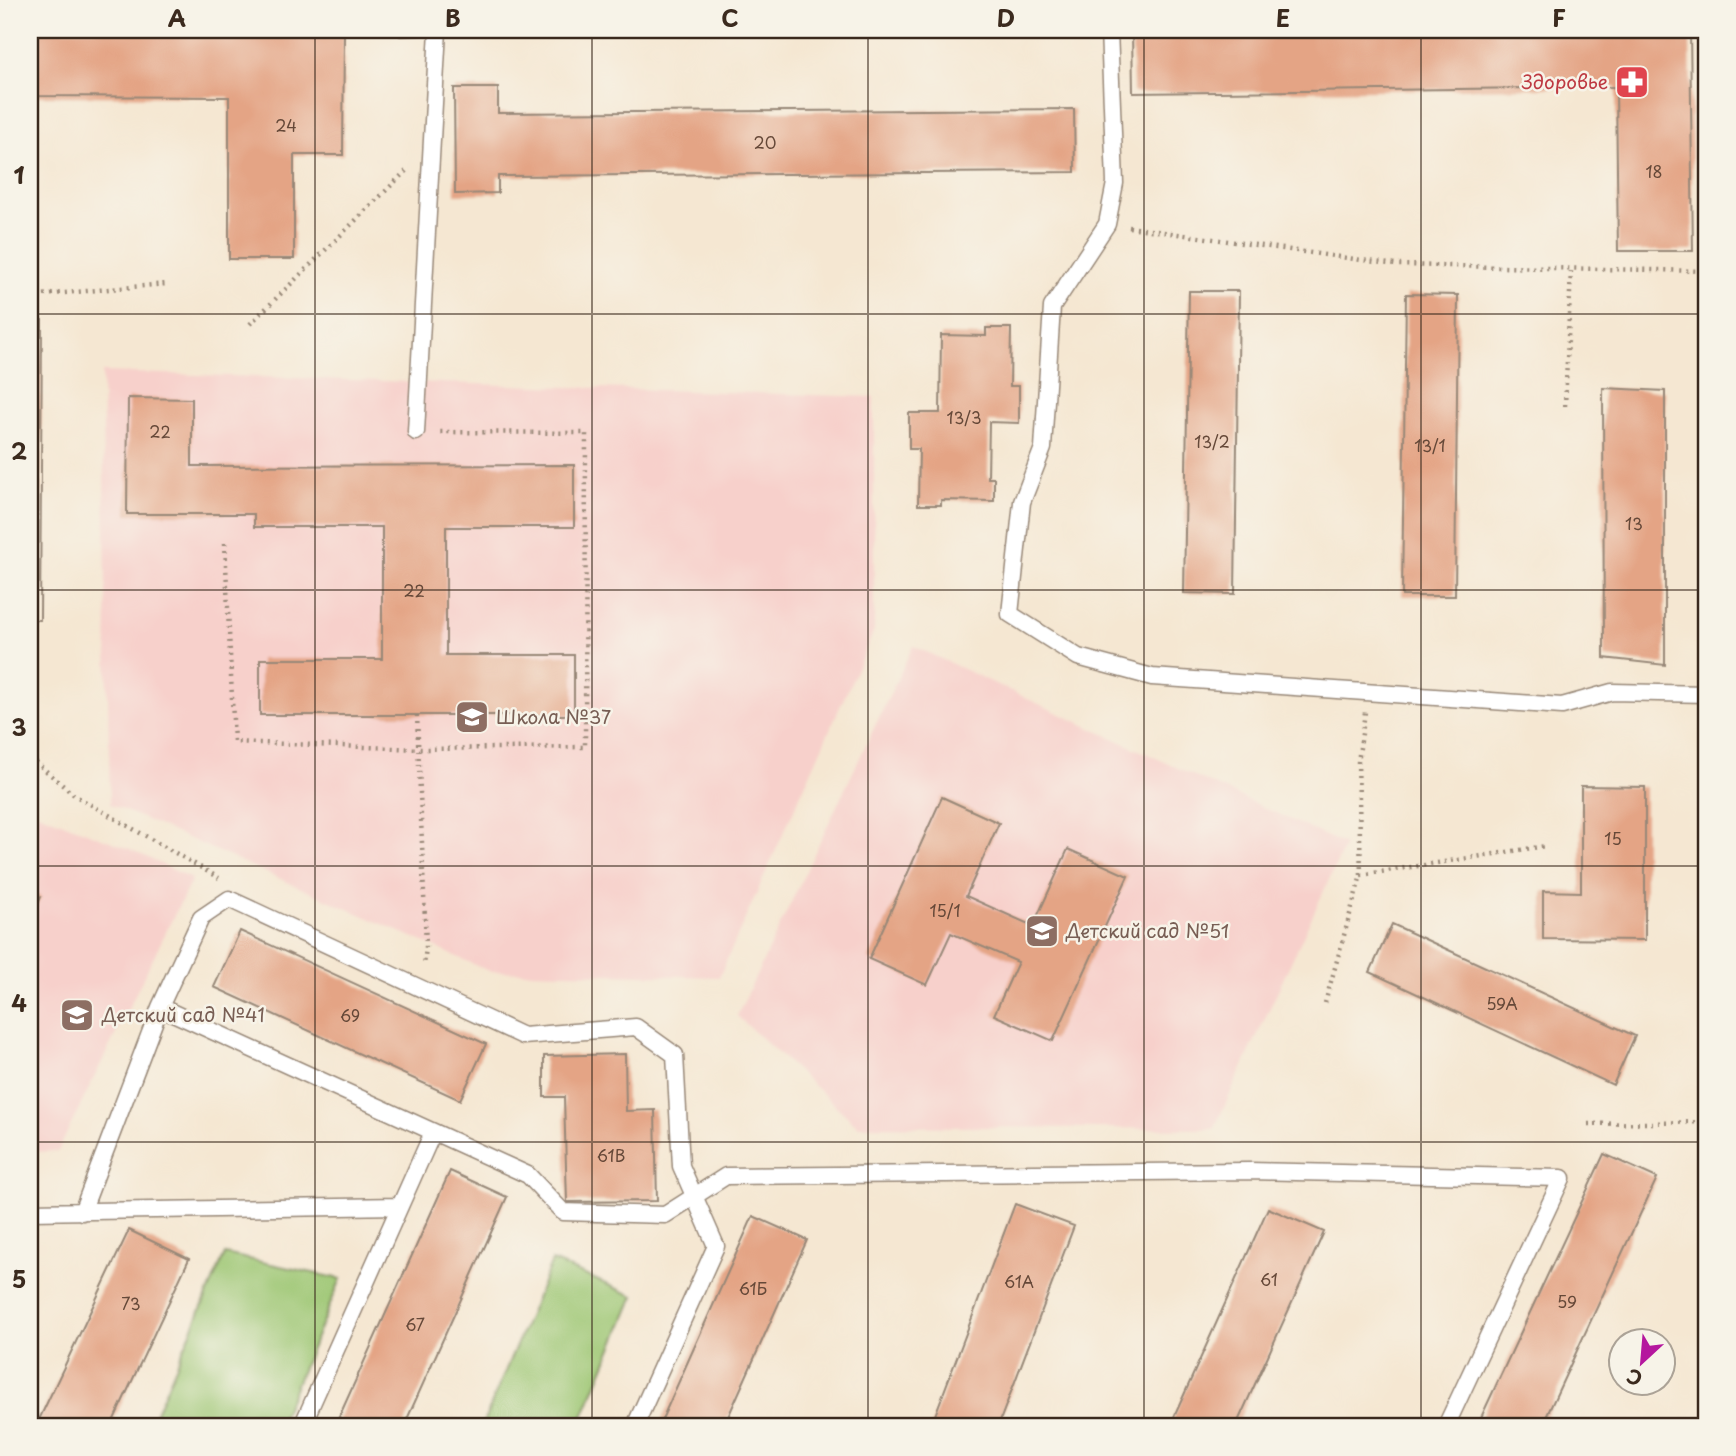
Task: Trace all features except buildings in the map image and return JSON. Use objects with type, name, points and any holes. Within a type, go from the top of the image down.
[{"type":"lane","points":[[416,432],[438,30]]},
{"type":"lane","points":[[1109,30],[1115,183],[1107,224],[1052,307],[1043,448],[1022,502],[1010,614],[1078,657],[1153,677],[1563,706],[1612,692],[1706,694]]},
{"type":"lane","points":[[82,1212],[160,1007],[201,918],[229,899],[523,1036],[636,1027],[676,1055],[681,1166],[716,1245],[635,1426]]},
{"type":"lane","points":[[160,1007],[528,1175],[563,1212],[665,1215],[726,1176],[1250,1171],[1562,1178],[1446,1426]]},
{"type":"lane","points":[[302,1426],[433,1132]]},
{"type":"lane","points":[[30,1212],[400,1206]]},
{"type":"path","points":[[250,324],[432,146]]},
{"type":"path","points":[[1107,224],[1396,265],[1706,271]]},
{"type":"path","points":[[1565,407],[1571,270]]},
{"type":"path","points":[[30,296],[166,284]]},
{"type":"path","points":[[226,543],[234,742],[419,749],[585,747],[586,433],[416,432]]},
{"type":"path","points":[[1325,1003],[1361,875],[1358,762],[1367,691]]},
{"type":"path","points":[[417,715],[426,946],[423,989]]},
{"type":"path","points":[[30,757],[74,795],[218,875],[229,899]]},
{"type":"path","points":[[1361,875],[1545,846]]},
{"type":"path","points":[[1588,1124],[1706,1122]]},
{"type":"shaded area","name":"Школа №37","points":[[102,372],[874,397],[874,631],[719,977],[489,971],[110,804]]},
{"type":"shaded area","name":"Детский сад №51","points":[[913,646],[1345,845],[1214,1129],[858,1126],[737,1016]]},
{"type":"shaded area","name":"Детский сад №41","points":[[30,810],[130,849],[192,879],[58,1151],[30,1152]]},
{"type":"green space","points":[[225,1254],[341,1279],[278,1426],[150,1426]]},
{"type":"green space","points":[[552,1261],[634,1296],[579,1426],[482,1426]]},
{"type":"place","name":"Здоровье","points":[[1632,82]]},
{"type":"place","name":"Школа №37","points":[[472,717]]},
{"type":"place","name":"Детский сад №51","points":[[1042,931]]},
{"type":"place","name":"Детский сад №41","points":[[77,1015]]}]
